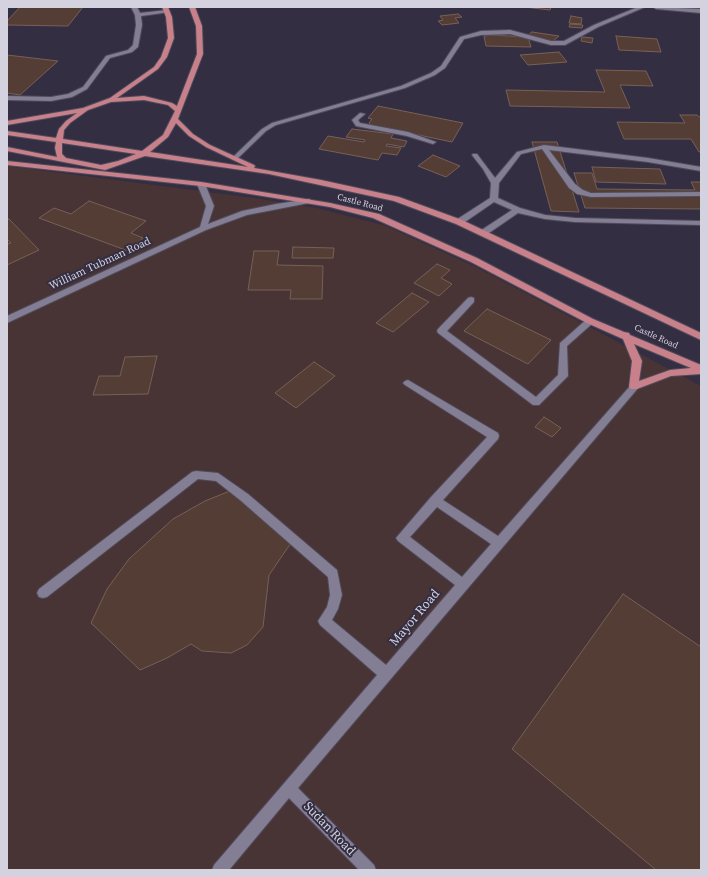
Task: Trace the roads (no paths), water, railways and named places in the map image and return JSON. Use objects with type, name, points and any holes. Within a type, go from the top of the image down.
[{"type":"main road","points":[[102,167],[120,163],[143,154],[166,136],[175,119],[200,54],[199,26],[192,7]]},
{"type":"main road","points":[[7,123],[86,109],[110,100],[156,68],[164,58],[171,38],[166,10]]},
{"type":"main road","points":[[110,100],[144,98],[170,104],[178,110]]},
{"type":"main road","points":[[64,160],[59,155],[58,141],[61,130],[86,109]]},
{"type":"main road","points":[[175,119],[191,135],[208,146],[234,159],[269,172]]},
{"type":"main road","name":"Castle Road","points":[[7,133],[269,172],[396,199],[459,222],[701,337]]},
{"type":"main road","points":[[7,149],[177,180]]},
{"type":"main road","name":"Castle Road","points":[[7,163],[177,180],[309,201],[376,216],[474,260],[590,321],[626,335],[701,370]]},
{"type":"main road","points":[[626,335],[637,361],[634,387],[670,373],[701,370]]},
{"type":"street","points":[[7,98],[51,99],[70,96],[84,88],[108,57],[130,51],[136,46],[139,25],[138,15],[134,7]]},
{"type":"street","points":[[234,159],[264,130],[274,124],[403,87],[433,74],[443,68],[462,38],[481,33],[510,32],[551,43],[565,43],[596,26],[642,7]]},
{"type":"street","points":[[656,7],[701,11]]},
{"type":"street","points":[[138,15],[166,10]]},
{"type":"street","points":[[362,114],[355,120],[358,125],[408,134],[433,142]]},
{"type":"street","points":[[544,147],[572,186],[580,192],[591,195],[606,196],[701,194]]},
{"type":"street","points":[[494,198],[495,182],[519,152],[544,147],[604,154],[701,169]]},
{"type":"street","points":[[475,155],[495,182]]},
{"type":"street","points":[[202,184],[210,206],[203,228]]},
{"type":"street","points":[[459,222],[494,198]]},
{"type":"street","points":[[494,198],[517,210],[545,217],[575,220],[701,223]]},
{"type":"street","name":"William Tubman Road","points":[[7,320],[203,228],[245,213],[309,201]]},
{"type":"street","points":[[483,233],[517,210]]},
{"type":"street","points":[[471,300],[441,331],[536,402],[563,376],[563,344],[590,321]]},
{"type":"street","points":[[408,383],[494,436],[402,538],[463,584]]},
{"type":"street","name":"Mayor Road","points":[[219,870],[463,584],[634,387]]},
{"type":"street","points":[[43,593],[196,475],[218,477],[244,497],[333,574],[336,595],[332,609],[324,621],[386,674]]},
{"type":"street","points":[[436,500],[500,543]]},
{"type":"street","name":"Sudan Road","points":[[289,788],[369,870]]}]
